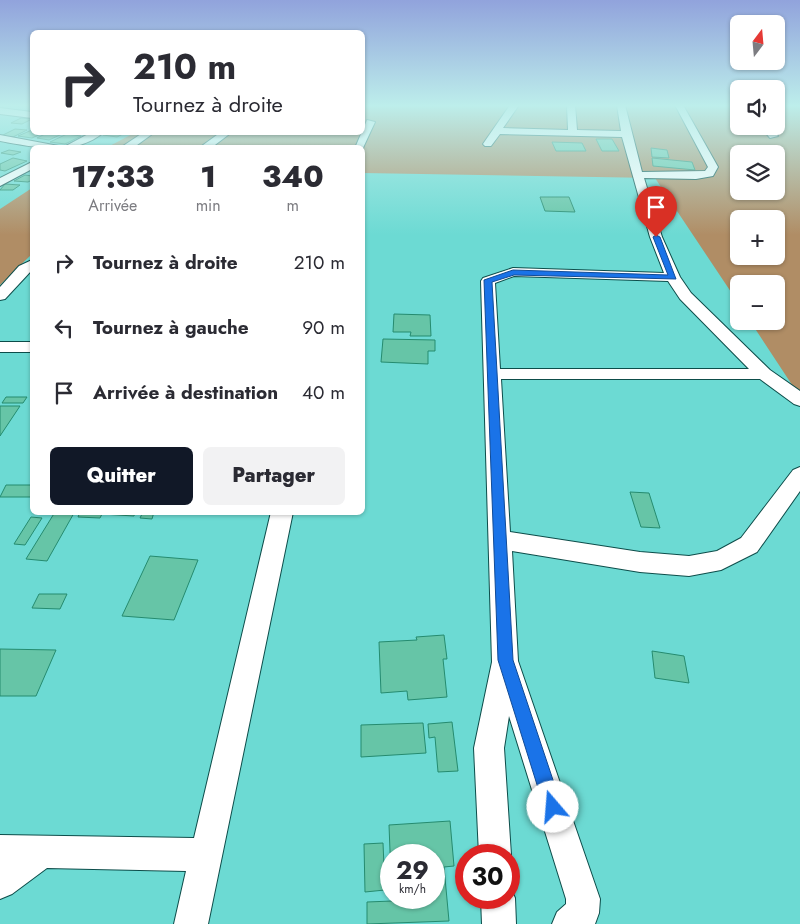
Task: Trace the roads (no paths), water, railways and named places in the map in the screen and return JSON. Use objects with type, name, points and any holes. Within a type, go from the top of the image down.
[{"type":"street","points":[[630,148],[656,237],[673,277],[685,296],[764,374],[800,400]]},
{"type":"street","points":[[638,175],[696,176],[709,174],[713,168],[702,148]]},
{"type":"street","points":[[3,178],[30,166]]},
{"type":"street","points":[[0,296],[24,269],[30,265]]},
{"type":"street","points":[[494,844],[489,748],[505,660],[488,280],[513,272],[673,277]]},
{"type":"street","points":[[0,347],[30,347]]},
{"type":"street","points":[[491,374],[764,374]]},
{"type":"street","points":[[501,540],[640,562],[689,566],[721,560],[749,545],[800,475]]},
{"type":"street","points":[[191,924],[281,515]]},
{"type":"street","points":[[505,660],[583,899],[582,913],[569,924]]},
{"type":"street","points":[[0,851],[207,855]]},
{"type":"street","points":[[0,882],[42,852]]},
{"type":"street","points":[[498,909],[499,924]]}]
